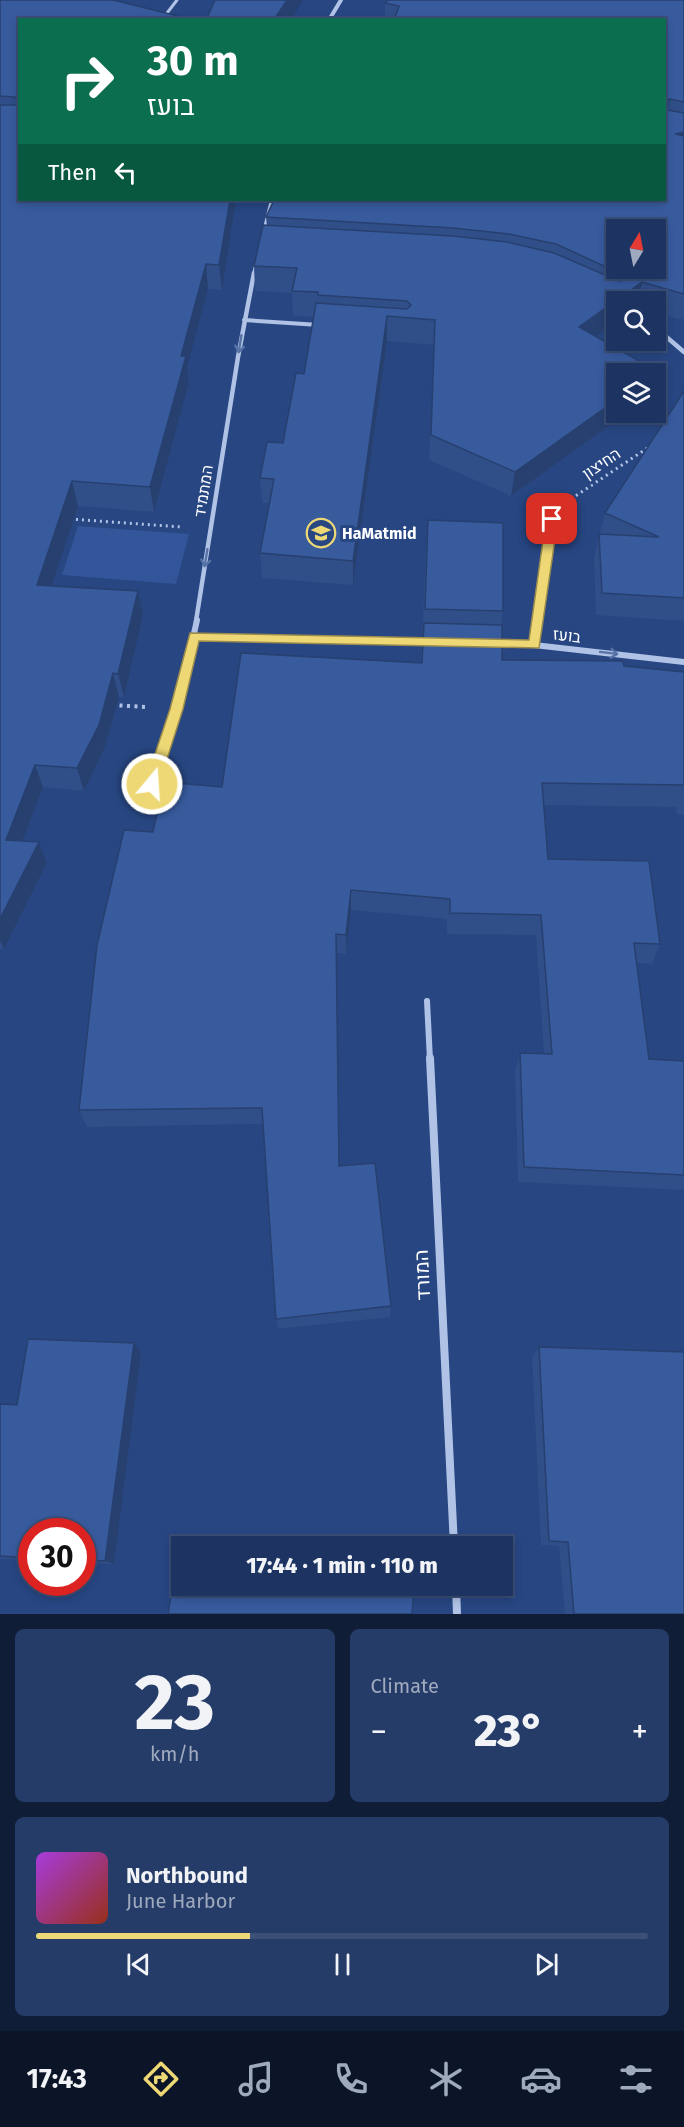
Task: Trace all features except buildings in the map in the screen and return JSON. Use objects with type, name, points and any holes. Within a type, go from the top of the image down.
[{"type":"street","points":[[330,18],[341,0]]},
{"type":"street","points":[[262,237],[272,201]]},
{"type":"street","name":"המתמיד","points":[[152,784],[177,709],[194,636],[244,320],[258,256]]},
{"type":"street","points":[[666,337],[684,352]]},
{"type":"street","points":[[534,645],[552,519]]},
{"type":"street","points":[[194,636],[441,642]]},
{"type":"street","name":"בועז","points":[[487,644],[534,645],[684,662]]},
{"type":"street","name":"המורד","points":[[427,1001],[454,1536]]},
{"type":"street","points":[[456,1596],[457,1614]]},
{"type":"lane","points":[[162,18],[177,0]]},
{"type":"lane","points":[[244,320],[325,325]]},
{"type":"path","name":"החיצון","points":[[552,519],[568,501],[655,443]]},
{"type":"path","points":[[59,518],[211,530]]},
{"type":"path","points":[[106,705],[177,709]]},
{"type":"shaded area","points":[[78,526],[189,534],[176,584],[62,575]]},
{"type":"place","name":"HaMatmid","points":[[321,533]]},
{"type":"route","points":[[152,784],[177,709],[194,636],[534,645],[552,519]]}]
